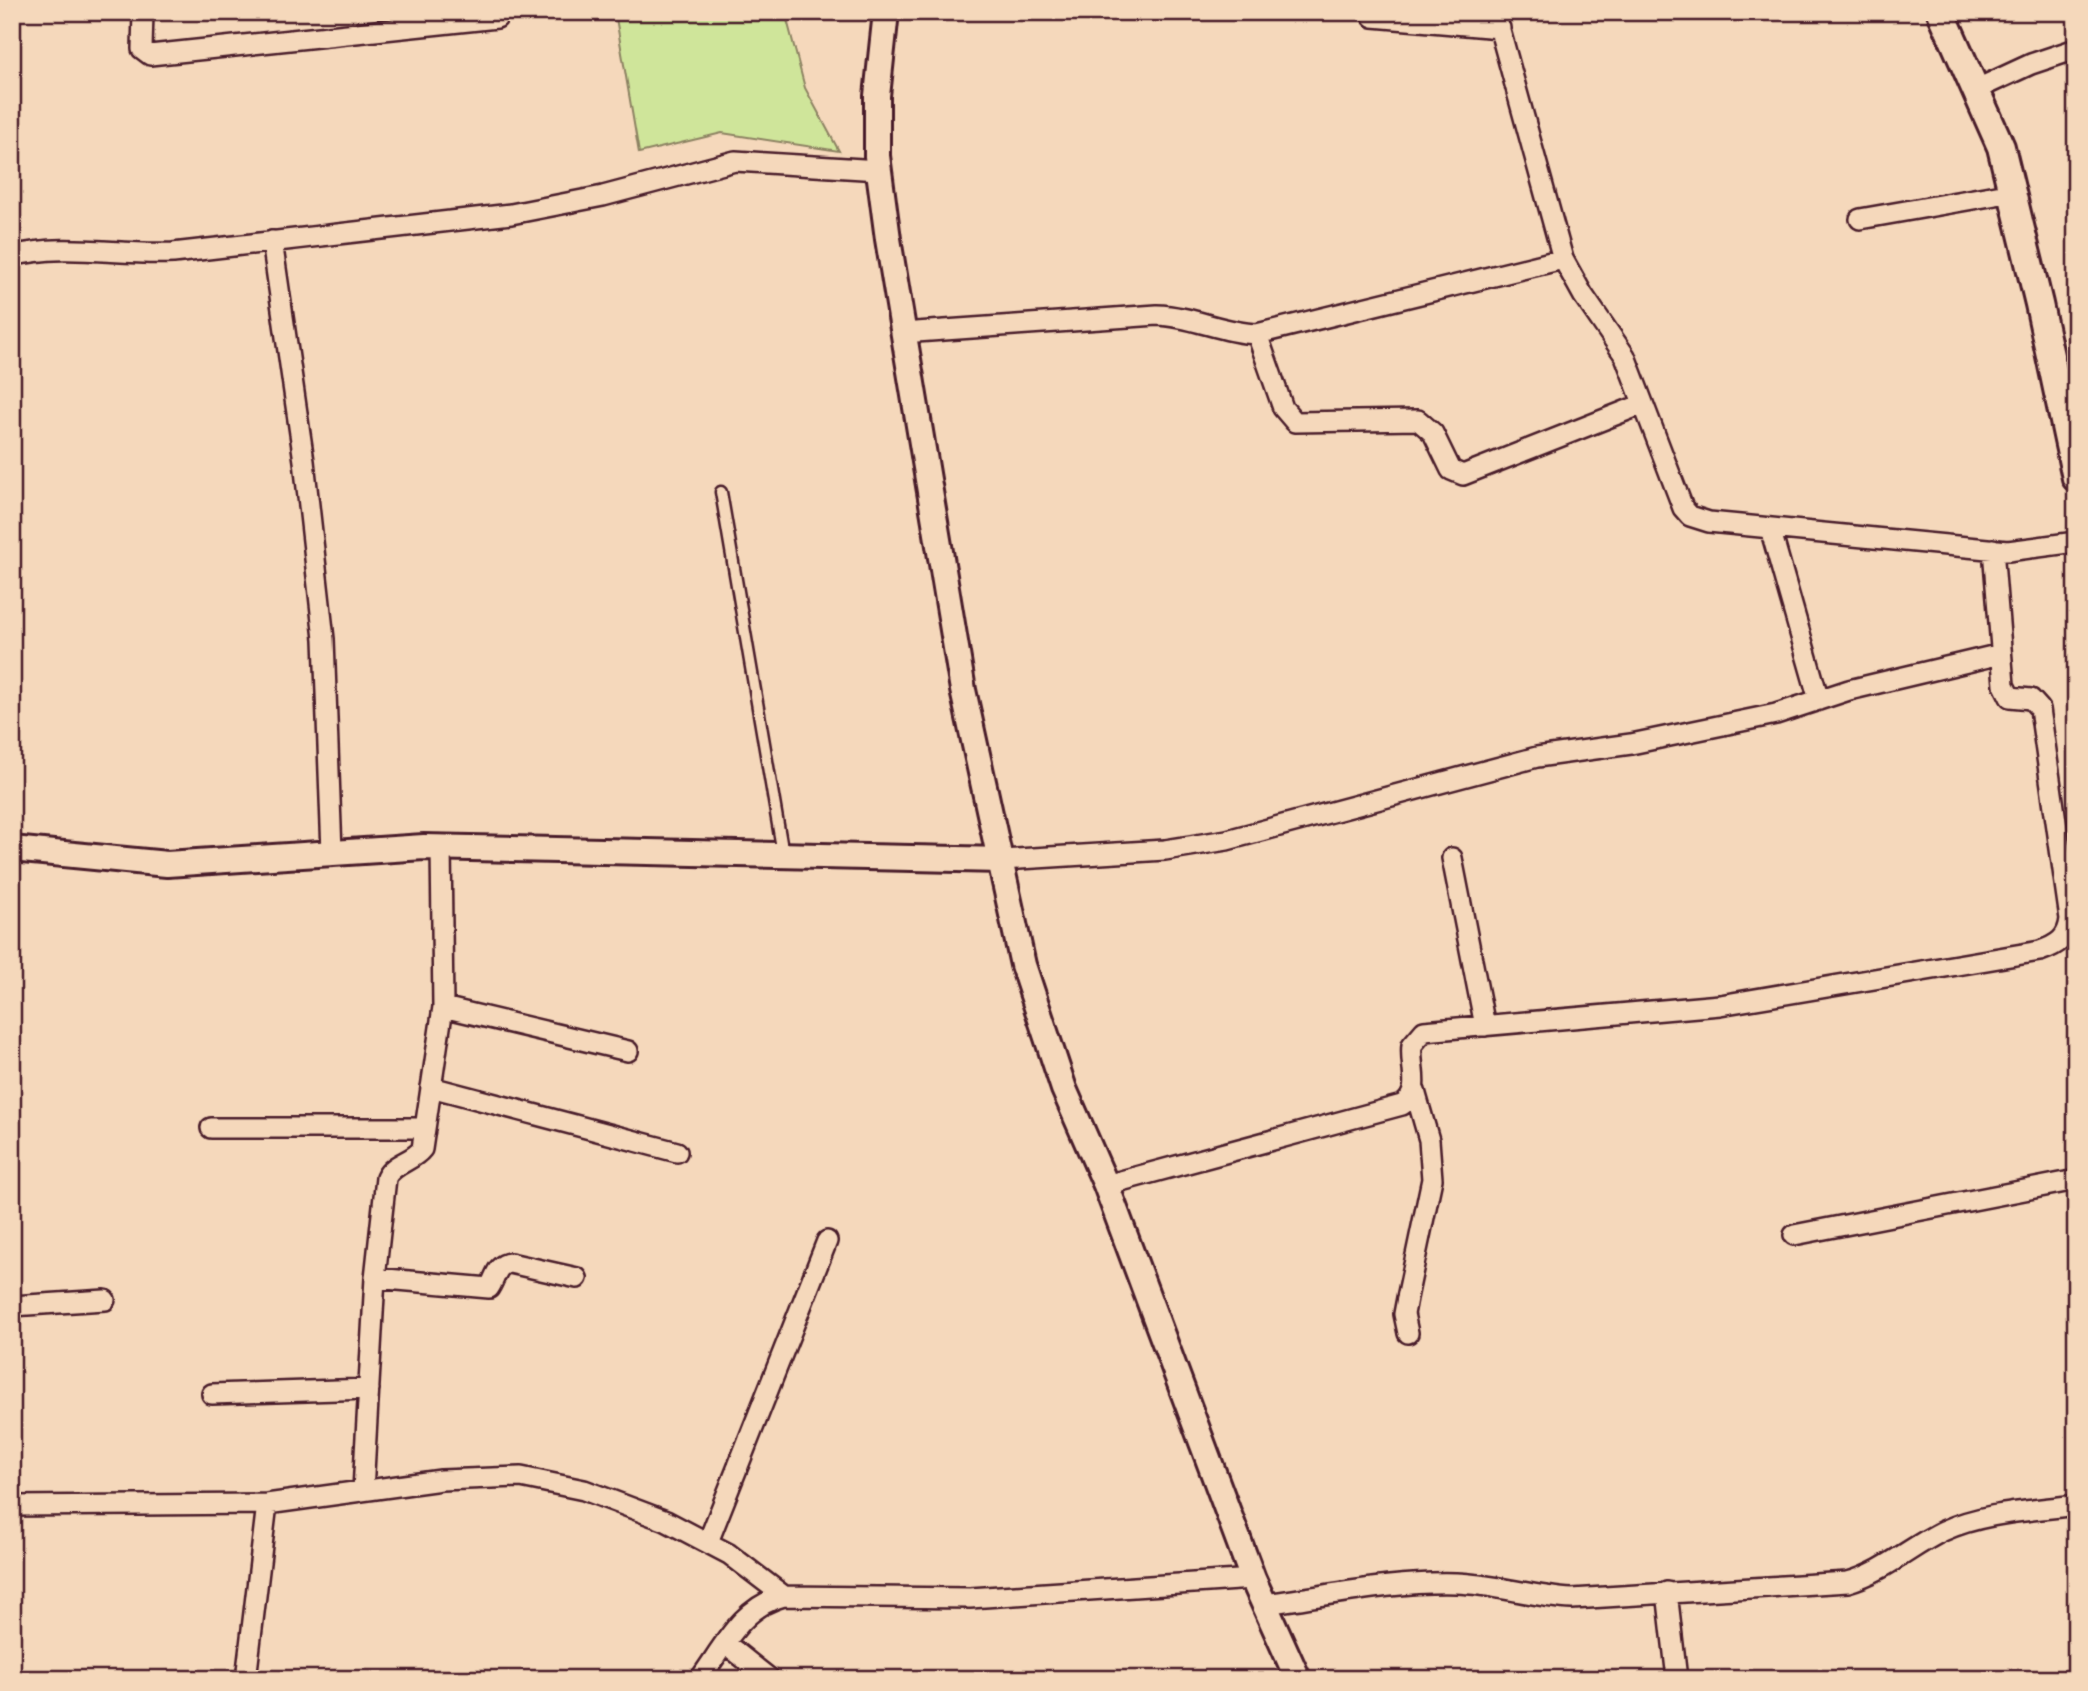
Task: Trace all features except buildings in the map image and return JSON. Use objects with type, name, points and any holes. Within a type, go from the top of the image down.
[{"type":"main road","points":[[1941,12],[2001,147],[2076,478]]},
{"type":"street","points":[[143,12],[142,49],[150,55],[497,18]]},
{"type":"street","points":[[886,12],[877,96],[879,170],[902,333],[963,690],[1023,965],[1036,1012],[1064,1089],[1106,1185],[1253,1579],[1298,1679]]},
{"type":"street","points":[[1373,17],[1498,20],[1563,259],[1583,295],[1625,356],[1683,508],[1690,516],[1709,522],[1993,549],[2026,550],[2076,542]]},
{"type":"street","points":[[1977,89],[2031,64],[2076,49]]},
{"type":"street","points":[[12,256],[70,248],[149,254],[554,206],[735,161],[879,170]]},
{"type":"street","points":[[1860,219],[2013,192]]},
{"type":"street","points":[[272,241],[304,461],[324,639],[332,852]]},
{"type":"street","points":[[902,333],[1157,315],[1194,318],[1240,333],[1257,334],[1563,259]]},
{"type":"street","points":[[1257,334],[1283,408],[1295,422],[1418,420],[1433,433],[1451,470],[1463,475],[1643,404]]},
{"type":"street","points":[[1770,528],[1819,700]]},
{"type":"street","points":[[1408,1333],[1404,1314],[1432,1179],[1429,1140],[1415,1091],[1411,1054],[1417,1037],[1424,1031],[1672,1011],[1762,999],[2040,951],[2062,940],[2069,931],[2070,919],[2040,709],[2031,699],[2010,696],[2006,691],[1993,549]]},
{"type":"street","points":[[12,849],[167,864],[441,847],[1002,860],[1165,850],[1227,840],[1537,757],[1631,744],[1776,714],[1819,700],[2001,653]]},
{"type":"street","points":[[363,1490],[375,1278],[386,1178],[394,1167],[416,1156],[422,1149],[443,1007],[441,847]]},
{"type":"street","points":[[1452,858],[1485,1026]]},
{"type":"street","points":[[443,1007],[628,1051]]},
{"type":"street","points":[[432,1087],[677,1152]]},
{"type":"street","points":[[1106,1185],[1402,1105],[1411,1100],[1415,1091]]},
{"type":"street","points":[[211,1128],[425,1128]]},
{"type":"street","points":[[1794,1235],[2076,1180]]},
{"type":"street","points":[[708,1542],[827,1241]]},
{"type":"street","points":[[375,1278],[489,1287],[503,1263],[577,1278]]},
{"type":"street","points":[[12,1306],[105,1300]]},
{"type":"street","points":[[212,1394],[369,1389]]},
{"type":"street","points":[[12,1506],[267,1504],[441,1480],[521,1477],[584,1490],[666,1521],[708,1542],[753,1570],[783,1596]]},
{"type":"street","points":[[246,1679],[267,1504]]},
{"type":"street","points":[[1264,1604],[1436,1583],[1474,1584],[1537,1596],[1572,1599],[1667,1592],[1705,1593],[1848,1582],[1877,1572],[1928,1539],[1964,1523],[2076,1505]]},
{"type":"street","points":[[700,1679],[747,1613],[766,1600],[783,1596],[970,1598],[1253,1579]]},
{"type":"street","points":[[1667,1592],[1677,1679]]},
{"type":"street","points":[[726,1644],[770,1679]]},
{"type":"lane","points":[[721,492],[783,854]]},
{"type":"green space","points":[[615,12],[785,12],[805,88],[839,151],[722,133],[639,153]]}]
